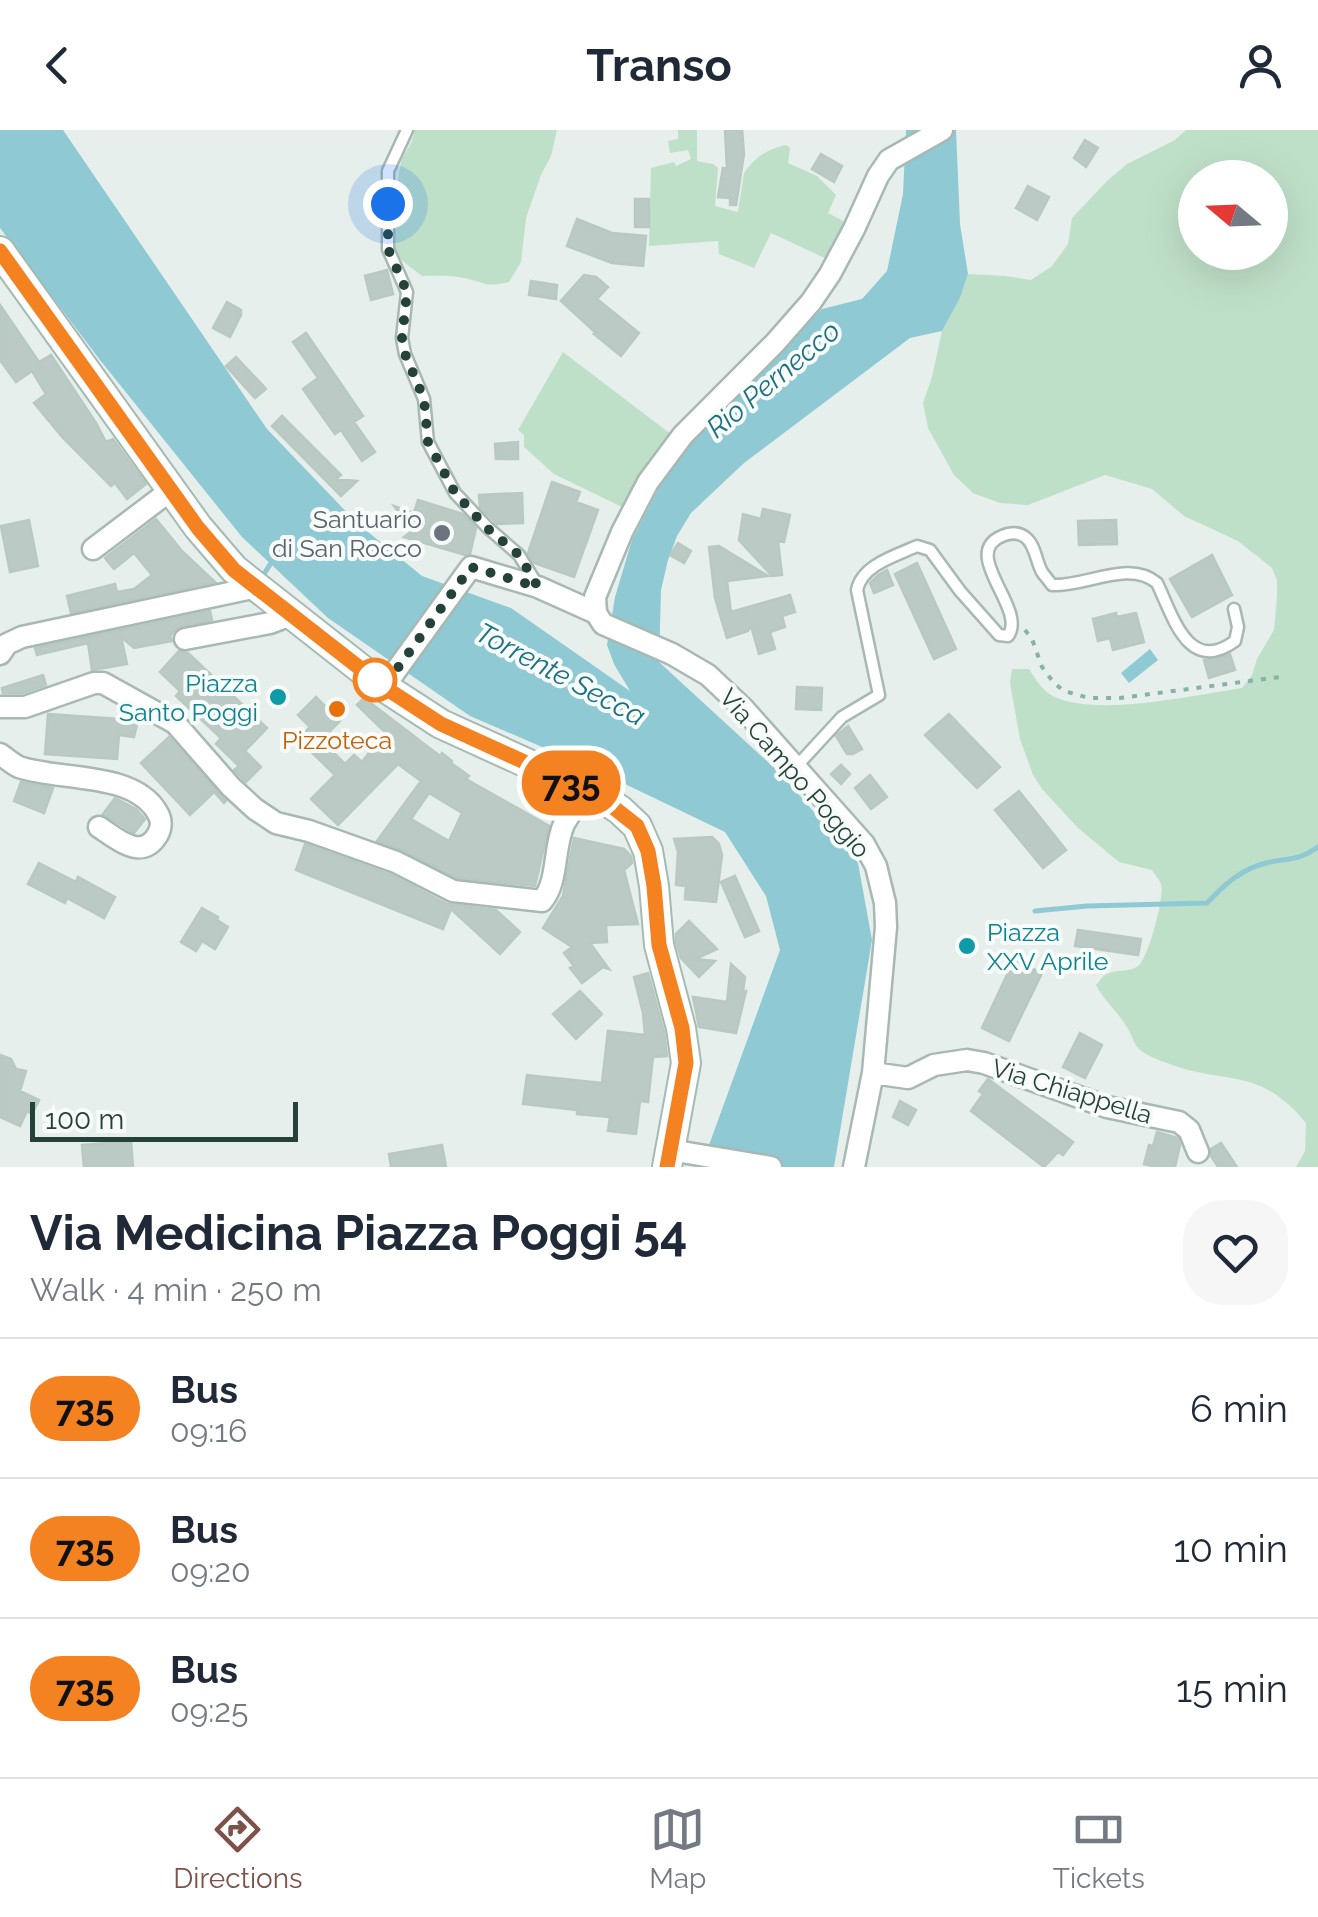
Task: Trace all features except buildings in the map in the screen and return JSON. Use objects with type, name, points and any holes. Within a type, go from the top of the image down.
[{"type":"main road","points":[[0,251],[198,528],[234,570],[441,724],[586,790],[610,803],[637,826],[648,851],[659,945],[682,1028],[686,1063],[677,1157]]},
{"type":"street","points":[[600,618],[595,597],[648,482],[683,434],[811,302],[890,160],[942,130]]},
{"type":"street","points":[[93,549],[171,490]]},
{"type":"street","name":"Via Campo Poggio","points":[[387,683],[471,567],[538,587],[672,654],[708,675],[743,708],[864,844],[876,866],[885,903],[873,1073],[854,1167]]},
{"type":"street","points":[[0,654],[8,644],[22,637],[257,587]]},
{"type":"street","points":[[184,639],[270,623],[293,614]]},
{"type":"street","points":[[3,711],[103,683],[175,723],[230,787],[276,823],[396,862],[454,891],[542,902],[548,896],[564,825],[586,790]]},
{"type":"street","points":[[0,754],[20,767],[136,792],[150,803],[161,821],[155,839],[136,848],[126,846],[99,827]]},
{"type":"street","name":"Via Chiappella","points":[[873,1073],[908,1078],[934,1064],[967,1060],[984,1063],[1107,1107],[1179,1122],[1188,1130],[1198,1152]]},
{"type":"street","points":[[677,1157],[771,1167]]},
{"type":"lane","points":[[407,130],[388,171],[388,249],[407,292],[402,338],[424,399],[428,442],[455,493],[519,555],[538,587]]},
{"type":"lane","points":[[795,768],[842,717],[879,695],[857,590],[859,579],[916,546],[930,550],[999,636],[1008,636],[1013,621],[988,564],[988,553],[992,542],[1004,535],[1020,534],[1029,540],[1043,574],[1052,585],[1066,586],[1126,573],[1151,578],[1186,641],[1194,648],[1210,652],[1235,641],[1238,626],[1234,609]]},
{"type":"path","points":[[1013,621],[1032,639],[1042,667],[1054,683],[1064,691],[1090,698],[1120,698],[1280,677]]},
{"type":"green space","points":[[414,130],[557,130],[526,218],[521,262],[509,282],[489,284],[458,277],[422,276],[396,252],[393,231],[399,176]]},
{"type":"green space","points":[[678,130],[697,130],[697,161],[718,168],[715,206],[738,212],[748,167],[767,151],[786,145],[790,148],[788,163],[817,176],[836,195],[828,213],[849,224],[829,260],[771,233],[754,268],[719,254],[718,241],[649,246],[651,168],[674,162],[676,166],[691,159],[688,150],[670,153],[668,141],[678,139]]},
{"type":"green space","points":[[1186,130],[1318,130],[1318,1167],[1296,1167],[1305,1151],[1306,1123],[1289,1105],[1256,1085],[1188,1070],[1145,1053],[1096,985],[1105,975],[1134,968],[1142,961],[1158,913],[1161,884],[1152,870],[1119,862],[1078,828],[1042,789],[1020,739],[1010,683],[1012,669],[1029,669],[1051,695],[1096,705],[1147,703],[1242,688],[1274,630],[1277,580],[1272,568],[1238,541],[1184,516],[1152,489],[1105,475],[1028,505],[1000,503],[973,493],[954,475],[928,428],[923,403],[942,331],[968,274],[1031,280],[1052,266],[1068,244],[1072,218],[1127,164],[1175,140]]},
{"type":"green space","points":[[563,352],[672,435],[624,508],[554,474],[524,447],[524,435],[518,430]]},
{"type":"water","points":[[0,130],[63,130],[267,429],[357,523],[422,576],[511,608],[630,691],[607,645],[615,597],[632,540],[664,478],[692,440],[822,309],[862,299],[887,271],[903,194],[906,130],[956,130],[960,224],[968,274],[942,331],[910,338],[744,463],[691,513],[677,536],[661,590],[659,662],[781,774],[858,863],[872,940],[834,1167],[701,1167],[780,950],[766,896],[725,832],[470,716],[328,618],[242,537],[0,228]]},
{"type":"water","points":[[1150,649],[1158,660],[1129,683],[1121,673]]},
{"type":"waterway","points":[[264,574],[273,560]]},
{"type":"waterway","points":[[1035,911],[1207,903],[1249,869],[1299,857],[1318,847]]},
{"type":"bus line","name":"735","points":[[0,251],[198,528],[234,570],[384,687],[441,724],[599,796],[637,826],[648,851],[659,945],[682,1028],[686,1063],[667,1167]]},
{"type":"place","name":"Santuario di San Rocco","points":[[442,533]]},
{"type":"place","name":"Piazza Santo Poggi","points":[[278,697]]},
{"type":"place","name":"Pizzoteca","points":[[337,709]]},
{"type":"place","name":"Piazza XXV Aprile","points":[[967,946]]},
{"type":"route","points":[[375,680],[384,687],[471,567],[538,587],[519,555],[455,493],[428,442],[424,399],[402,338],[407,292],[388,249],[388,204]]},
{"type":"water label","name":"Rio Pernecco","points":[[773,379]]},
{"type":"water label","name":"Torrente Secca","points":[[561,674]]}]
